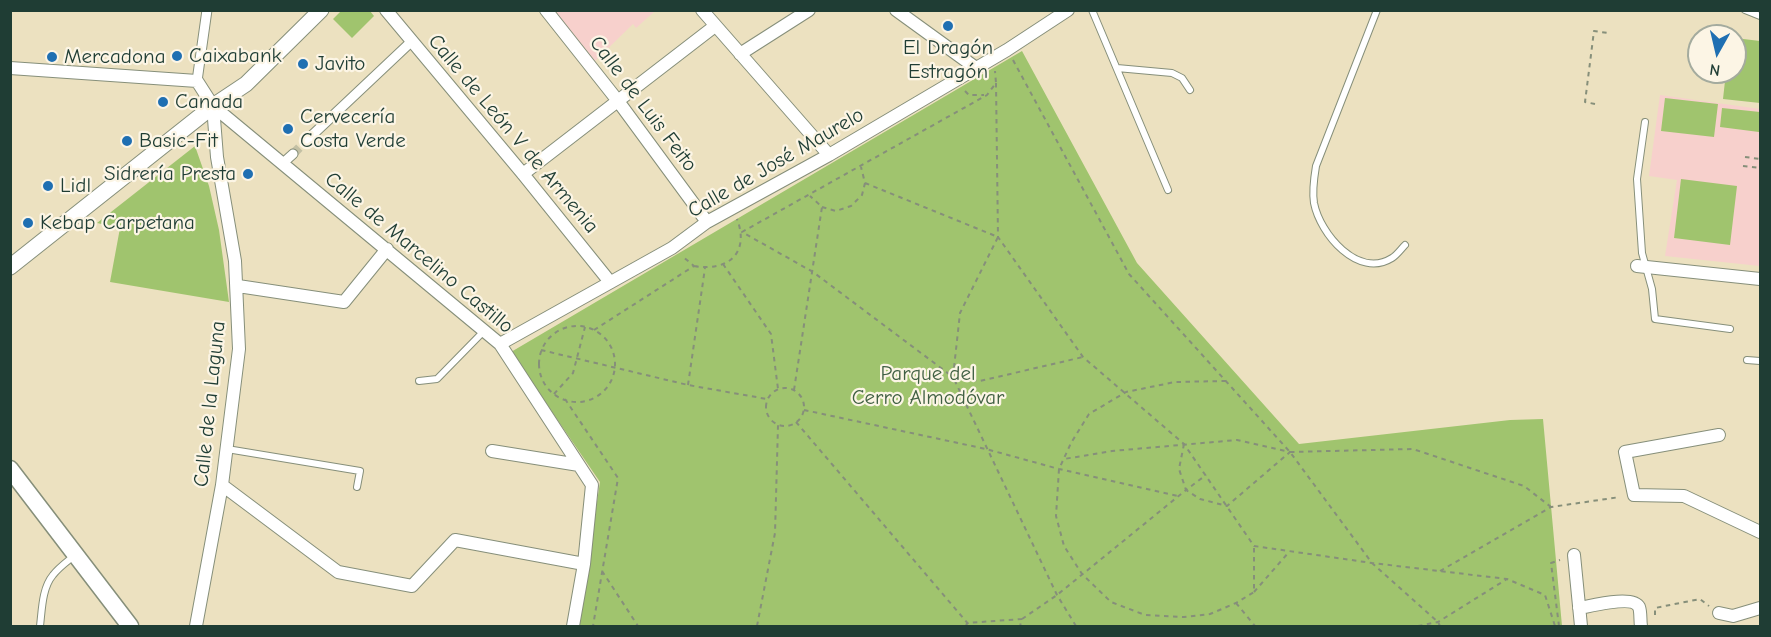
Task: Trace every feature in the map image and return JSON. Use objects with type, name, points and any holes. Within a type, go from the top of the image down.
[{"type":"main road","points":[[10,469],[130,627]]},
{"type":"street","points":[[10,68],[197,81],[207,10]]},
{"type":"street","points":[[10,267],[213,106],[246,84],[321,10]]},
{"type":"street","name":"Calle de León V de Armenia","points":[[386,10],[610,282]]},
{"type":"street","name":"Calle de Luis Feito","points":[[546,10],[618,101],[707,222]]},
{"type":"street","points":[[702,10],[829,155]]},
{"type":"street","points":[[741,54],[809,10]]},
{"type":"street","points":[[896,10],[976,68]]},
{"type":"street","name":"Calle de José Maurelo","points":[[500,344],[672,248],[707,222],[829,155],[957,80],[1068,10]]},
{"type":"street","points":[[523,174],[715,26]]},
{"type":"street","points":[[307,140],[412,41]]},
{"type":"street","name":"Calle de la Laguna","points":[[196,627],[222,485],[240,349],[238,286],[217,157],[213,106],[197,81]]},
{"type":"street","name":"Calle de Marcelino Castillo","points":[[213,106],[500,344],[592,485],[584,564],[573,627]]},
{"type":"street","points":[[283,163],[293,154]]},
{"type":"street","points":[[238,286],[344,302],[387,249]]},
{"type":"street","points":[[1642,267],[1761,279]]},
{"type":"street","points":[[1719,435],[1625,452],[1634,495],[1684,496],[1761,532]]},
{"type":"street","points":[[492,451],[579,465]]},
{"type":"street","points":[[222,485],[338,572],[412,586],[456,540],[584,564]]},
{"type":"street","points":[[1574,555],[1581,627]]},
{"type":"street","points":[[1579,608],[1627,601],[1635,603],[1639,607],[1641,627]]},
{"type":"street","points":[[1719,613],[1733,616],[1761,608]]},
{"type":"lane","points":[[1092,10],[1168,190]]},
{"type":"lane","points":[[1377,10],[1316,166],[1313,182],[1314,204],[1333,242],[1348,255],[1366,262],[1379,263],[1393,258],[1405,245]]},
{"type":"lane","points":[[1745,10],[1761,16]]},
{"type":"lane","points":[[1117,68],[1172,74],[1182,78],[1190,90]]},
{"type":"lane","points":[[1645,122],[1637,179],[1642,267],[1652,289],[1655,320],[1730,329]]},
{"type":"lane","points":[[419,381],[436,380],[484,330]]},
{"type":"lane","points":[[1747,360],[1761,361]]},
{"type":"lane","points":[[227,450],[360,471],[357,488]]},
{"type":"lane","points":[[40,627],[45,592],[49,581],[52,575],[75,554]]},
{"type":"path","points":[[1594,104],[1585,102],[1594,31],[1606,32]]},
{"type":"path","points":[[1007,50],[1129,274],[1290,452],[1372,563],[1438,622],[1440,627]]},
{"type":"path","points":[[952,377],[960,314],[998,237],[996,82],[990,60]]},
{"type":"path","points":[[957,80],[969,95],[987,95]]},
{"type":"path","points":[[742,232],[987,95],[996,82]]},
{"type":"path","points":[[1745,157],[1761,159]]},
{"type":"path","points":[[1743,166],[1761,168]]},
{"type":"path","points":[[809,195],[822,207],[837,211],[851,206],[862,195],[865,183],[861,167]]},
{"type":"path","points":[[865,183],[998,237],[1083,357],[1185,444],[1254,546],[1254,592]]},
{"type":"path","points":[[672,248],[694,266],[712,269],[723,264],[736,255],[742,245],[742,232],[733,207]]},
{"type":"path","points":[[794,390],[822,207]]},
{"type":"path","points":[[742,232],[813,272],[952,377],[1057,595],[1076,627]]},
{"type":"path","points":[[723,264],[771,334],[778,389]]},
{"type":"path","points":[[594,330],[694,266]]},
{"type":"path","points":[[688,385],[705,268]]},
{"type":"path","points":[[554,394],[573,373],[585,327]]},
{"type":"path","points":[[585,327],[602,335],[613,350],[615,369],[611,381],[591,399],[578,401],[565,399],[554,394],[546,385],[539,362],[542,350],[550,337],[563,328],[585,327]]},
{"type":"path","points":[[542,350],[688,385],[767,399]]},
{"type":"path","points":[[952,377],[980,381],[1083,357]]},
{"type":"path","points":[[1226,381],[1175,382],[1126,392],[1089,414],[1071,443],[1059,469],[1056,516],[1064,546],[1082,574],[1111,602],[1145,615],[1184,617],[1210,614],[1254,592],[1289,552]]},
{"type":"path","points":[[784,387],[794,390],[802,398],[804,410],[796,422],[784,426],[778,425],[769,417],[767,399],[778,389],[784,387]]},
{"type":"path","points":[[804,410],[986,449],[1059,469],[1178,496]]},
{"type":"path","points":[[796,422],[970,627]]},
{"type":"path","points":[[757,627],[775,533],[778,425]]},
{"type":"path","points":[[1064,459],[1112,451],[1237,440],[1290,452],[1413,449],[1524,486],[1551,507]]},
{"type":"path","points":[[1185,444],[1179,469],[1186,490],[1200,499],[1227,506]]},
{"type":"path","points":[[1227,506],[1290,452]]},
{"type":"path","points":[[967,625],[1022,619],[1057,595],[1206,475]]},
{"type":"path","points":[[1440,571],[1551,507],[1634,495]]},
{"type":"path","points":[[1254,546],[1508,579],[1545,595],[1557,627]]},
{"type":"path","points":[[1557,627],[1551,563],[1574,555]]},
{"type":"path","points":[[602,571],[638,627]]},
{"type":"path","points":[[1431,627],[1508,579]]},
{"type":"path","points":[[1655,616],[1655,608],[1700,599],[1719,613]]},
{"type":"path","points":[[1236,603],[1255,627]]},
{"type":"path","points":[[1020,627],[1022,619]]},
{"type":"path","points":[[1418,627],[1438,622]]},
{"type":"shaded area","points":[[652,10],[654,12],[636,28],[633,24],[595,61],[555,11]]},
{"type":"shaded area","points":[[1660,95],[1760,109],[1760,266],[1665,256],[1677,180],[1649,176]]},
{"type":"green space","points":[[342,10],[370,11],[374,16],[352,38],[333,19]]},
{"type":"green space","points":[[1747,39],[1760,41],[1760,103],[1723,99],[1725,84],[1747,84]]},
{"type":"green space","name":"Parque del Cerro Almodóvar","points":[[1022,51],[1137,263],[1299,444],[1510,420],[1543,419],[1562,626],[578,626],[600,482],[511,352]]},
{"type":"green space","points":[[1665,98],[1718,104],[1714,137],[1661,131]]},
{"type":"green space","points":[[1722,108],[1760,112],[1759,132],[1720,127]]},
{"type":"green space","points":[[195,146],[209,186],[219,230],[229,302],[110,282],[120,228],[97,223]]},
{"type":"green space","points":[[1681,179],[1737,186],[1730,245],[1674,238]]},
{"type":"tunnel","points":[[293,154],[307,140]]},
{"type":"place","name":"El Dragón Estragón","points":[[948,26]]},
{"type":"place","name":"Caixabank","points":[[177,56]]},
{"type":"place","name":"Mercadona","points":[[52,57]]},
{"type":"place","name":"Javito","points":[[303,64]]},
{"type":"place","name":"Canada","points":[[163,102]]},
{"type":"place","name":"Cervecería Costa Verde","points":[[288,129]]},
{"type":"place","name":"Basic-Fit","points":[[127,141]]},
{"type":"place","name":"Sidrería Presta","points":[[248,174]]},
{"type":"place","name":"Lidl","points":[[48,186]]},
{"type":"place","name":"Kebap Carpetana","points":[[28,223]]}]
